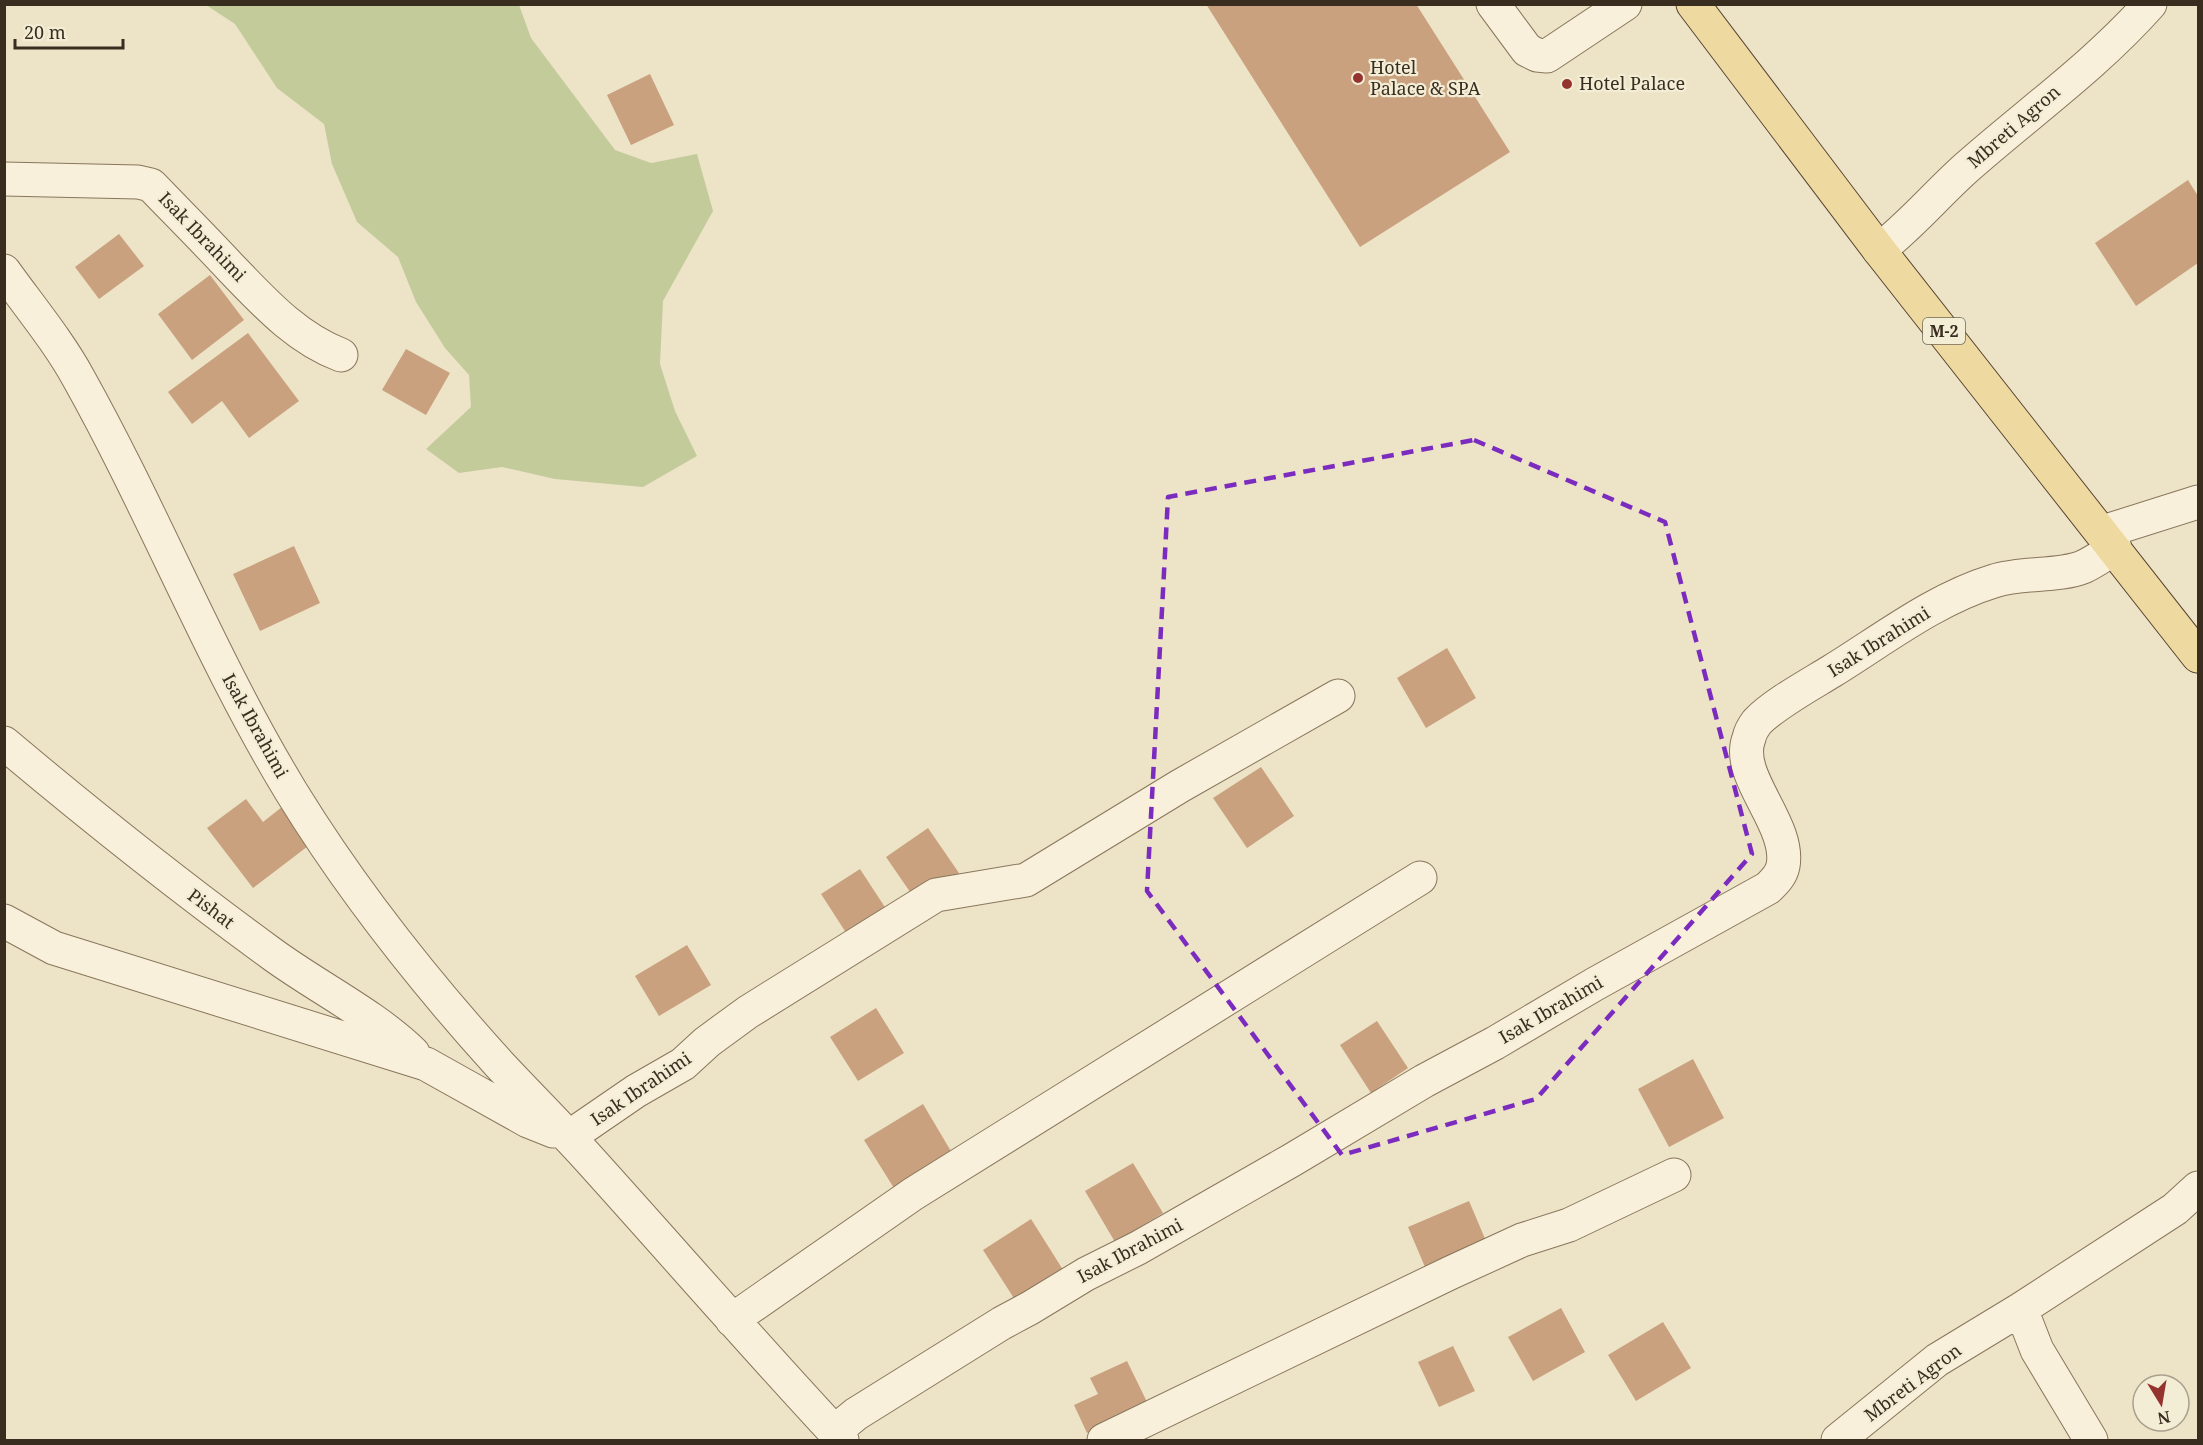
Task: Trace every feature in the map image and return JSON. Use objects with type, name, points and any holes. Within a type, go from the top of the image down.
[{"type":"main road","name":"M-2","points":[[1693,4],[1880,250],[2199,656]]},
{"type":"street","points":[[1493,4],[1527,50],[1537,55],[1547,56],[1625,4]]},
{"type":"street","name":"Mbreti Agron","points":[[1880,250],[1964,170],[2125,32],[2150,4]]},
{"type":"street","name":"Isak Ibrahimi","points":[[4,179],[138,182],[152,185],[284,320],[302,336],[324,349],[341,355]]},
{"type":"street","name":"Isak Ibrahimi","points":[[4,272],[77,375],[145,504],[189,600],[240,702],[334,857],[432,986],[498,1062],[569,1137],[838,1436],[856,1414],[1002,1323],[1292,1160],[1424,1081],[1768,888],[1779,876],[1783,866],[1783,848],[1769,808],[1751,776],[1746,754],[1748,740],[1756,723],[1791,696],[1945,601],[1994,581],[2024,574],[2070,570],[2084,566],[2109,540]]},
{"type":"street","points":[[2109,540],[2199,502]]},
{"type":"street","name":"Isak Ibrahimi","points":[[569,1137],[636,1091],[682,1064],[706,1042],[748,1012],[936,896],[1026,880],[1180,786],[1338,696]]},
{"type":"street","name":"Pishat","points":[[4,743],[218,915],[299,974],[398,1038],[426,1064]]},
{"type":"street","points":[[732,1320],[913,1194],[1420,878]]},
{"type":"street","name":"Pishat","points":[[4,921],[54,948],[426,1064],[528,1121],[569,1137]]},
{"type":"street","points":[[1104,1440],[1450,1273],[1522,1240],[1569,1225],[1674,1175]]},
{"type":"street","name":"Mbreti Agron","points":[[1838,1440],[1937,1360],[2021,1309],[2175,1209],[2199,1188]]},
{"type":"street","points":[[2021,1309],[2037,1350],[2091,1440]]},
{"type":"highlighted area","points":[[1474,440],[1665,522],[1752,854],[1536,1099],[1342,1155],[1147,891],[1168,497]]},
{"type":"green space","points":[[206,5],[519,5],[531,38],[615,150],[651,163],[697,154],[713,211],[663,301],[660,364],[675,411],[697,456],[643,487],[555,479],[502,467],[459,473],[426,449],[471,407],[469,375],[445,348],[416,302],[398,257],[357,222],[332,164],[324,124],[277,88],[235,24]]},
{"type":"building","name":"Hotel Palace & SPA","points":[[1206,4],[1416,4],[1510,152],[1360,247]]},
{"type":"building","points":[[650,74],[674,125],[631,145],[607,95]]},
{"type":"building","points":[[2188,180],[2198,196],[2198,263],[2136,306],[2095,243]]},
{"type":"building","points":[[119,234],[144,266],[99,299],[75,267]]},
{"type":"building","points":[[210,275],[244,320],[192,360],[158,314]]},
{"type":"building","points":[[248,333],[299,401],[249,438],[222,401],[192,424],[168,392]]},
{"type":"building","points":[[406,349],[450,373],[426,415],[382,390]]},
{"type":"building","points":[[294,546],[320,603],[260,631],[233,574]]},
{"type":"building","points":[[1447,648],[1476,698],[1426,728],[1397,678]]},
{"type":"building","points":[[1261,767],[1294,816],[1247,848],[1213,798]]},
{"type":"building","points":[[246,799],[263,822],[287,803],[316,840],[253,888],[207,828]]},
{"type":"building","points":[[928,828],[959,873],[917,902],[886,857]]},
{"type":"building","points":[[860,869],[894,921],[854,945],[821,894]]},
{"type":"building","points":[[687,945],[711,985],[659,1016],[635,976]]},
{"type":"building","points":[[876,1008],[904,1053],[858,1081],[830,1037]]},
{"type":"building","points":[[1377,1021],[1408,1068],[1371,1093],[1340,1045]]},
{"type":"building","points":[[1693,1059],[1724,1118],[1669,1147],[1638,1089]]},
{"type":"building","points":[[923,1104],[955,1158],[897,1193],[864,1140]]},
{"type":"building","points":[[1133,1163],[1163,1213],[1115,1242],[1085,1191]]},
{"type":"building","points":[[1469,1201],[1486,1241],[1425,1267],[1408,1227]]},
{"type":"building","points":[[1031,1219],[1065,1273],[1017,1303],[983,1250]]},
{"type":"building","points":[[1561,1308],[1585,1352],[1533,1381],[1508,1337]]},
{"type":"building","points":[[1663,1322],[1691,1368],[1636,1401],[1608,1355]]},
{"type":"building","points":[[1453,1346],[1475,1391],[1439,1407],[1418,1362]]},
{"type":"building","points":[[1127,1361],[1148,1404],[1087,1433],[1074,1405],[1098,1394],[1090,1378]]},
{"type":"place","name":"Hotel Palace & SPA","points":[[1358,78]]},
{"type":"place","name":"Hotel Palace","points":[[1567,84]]}]
